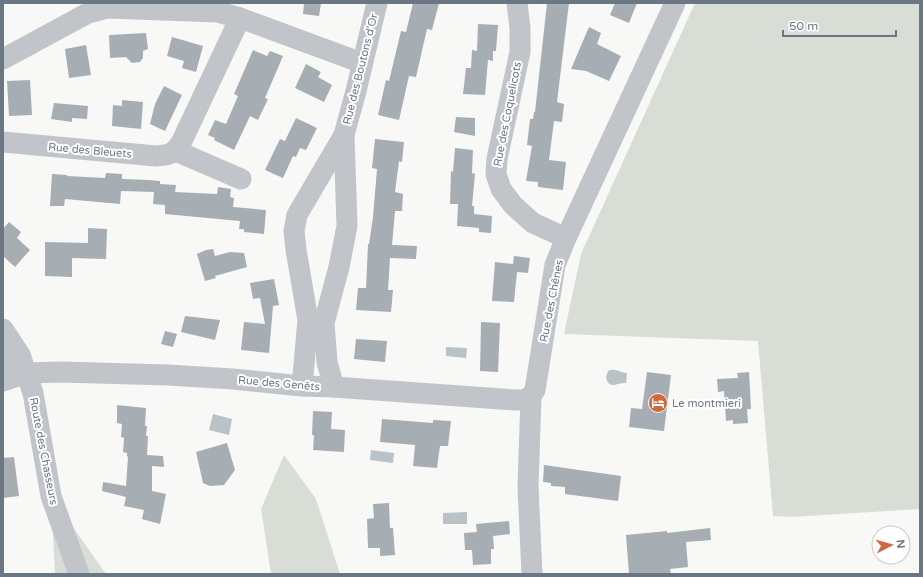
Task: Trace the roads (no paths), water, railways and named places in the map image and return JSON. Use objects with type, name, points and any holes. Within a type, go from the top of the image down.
[{"type":"street","name":"Rue des Boutons d'Or","points":[[334,387],[296,250],[294,231],[297,215],[344,135],[356,92],[377,3]]},
{"type":"street","name":"Rue des Coquelicots","points":[[517,3],[520,28],[520,52],[497,159],[496,174],[501,189],[513,205],[533,223],[566,238]]},
{"type":"street","name":"Rue des Chênes","points":[[532,574],[528,487],[531,396],[535,390],[556,265],[566,238],[675,3]]},
{"type":"street","points":[[3,59],[88,14],[107,8],[218,12],[240,18],[362,63]]},
{"type":"street","points":[[240,18],[176,151],[241,179]]},
{"type":"street","name":"Rue des Boutons d'Or","points":[[302,386],[316,322],[339,267],[347,226],[344,135]]},
{"type":"street","name":"Rue des Bleuets","points":[[3,142],[156,156],[166,155],[176,151]]},
{"type":"street","name":"Route des Chasseurs","points":[[3,329],[16,363],[34,393],[51,496],[79,574]]},
{"type":"street","points":[[3,381],[16,363]]},
{"type":"street","name":"Rue des Genêts","points":[[16,363],[60,372],[168,375],[302,386],[515,400],[524,400],[531,396]]},
{"type":"place","name":"Le montmieri","points":[[658,403]]}]
